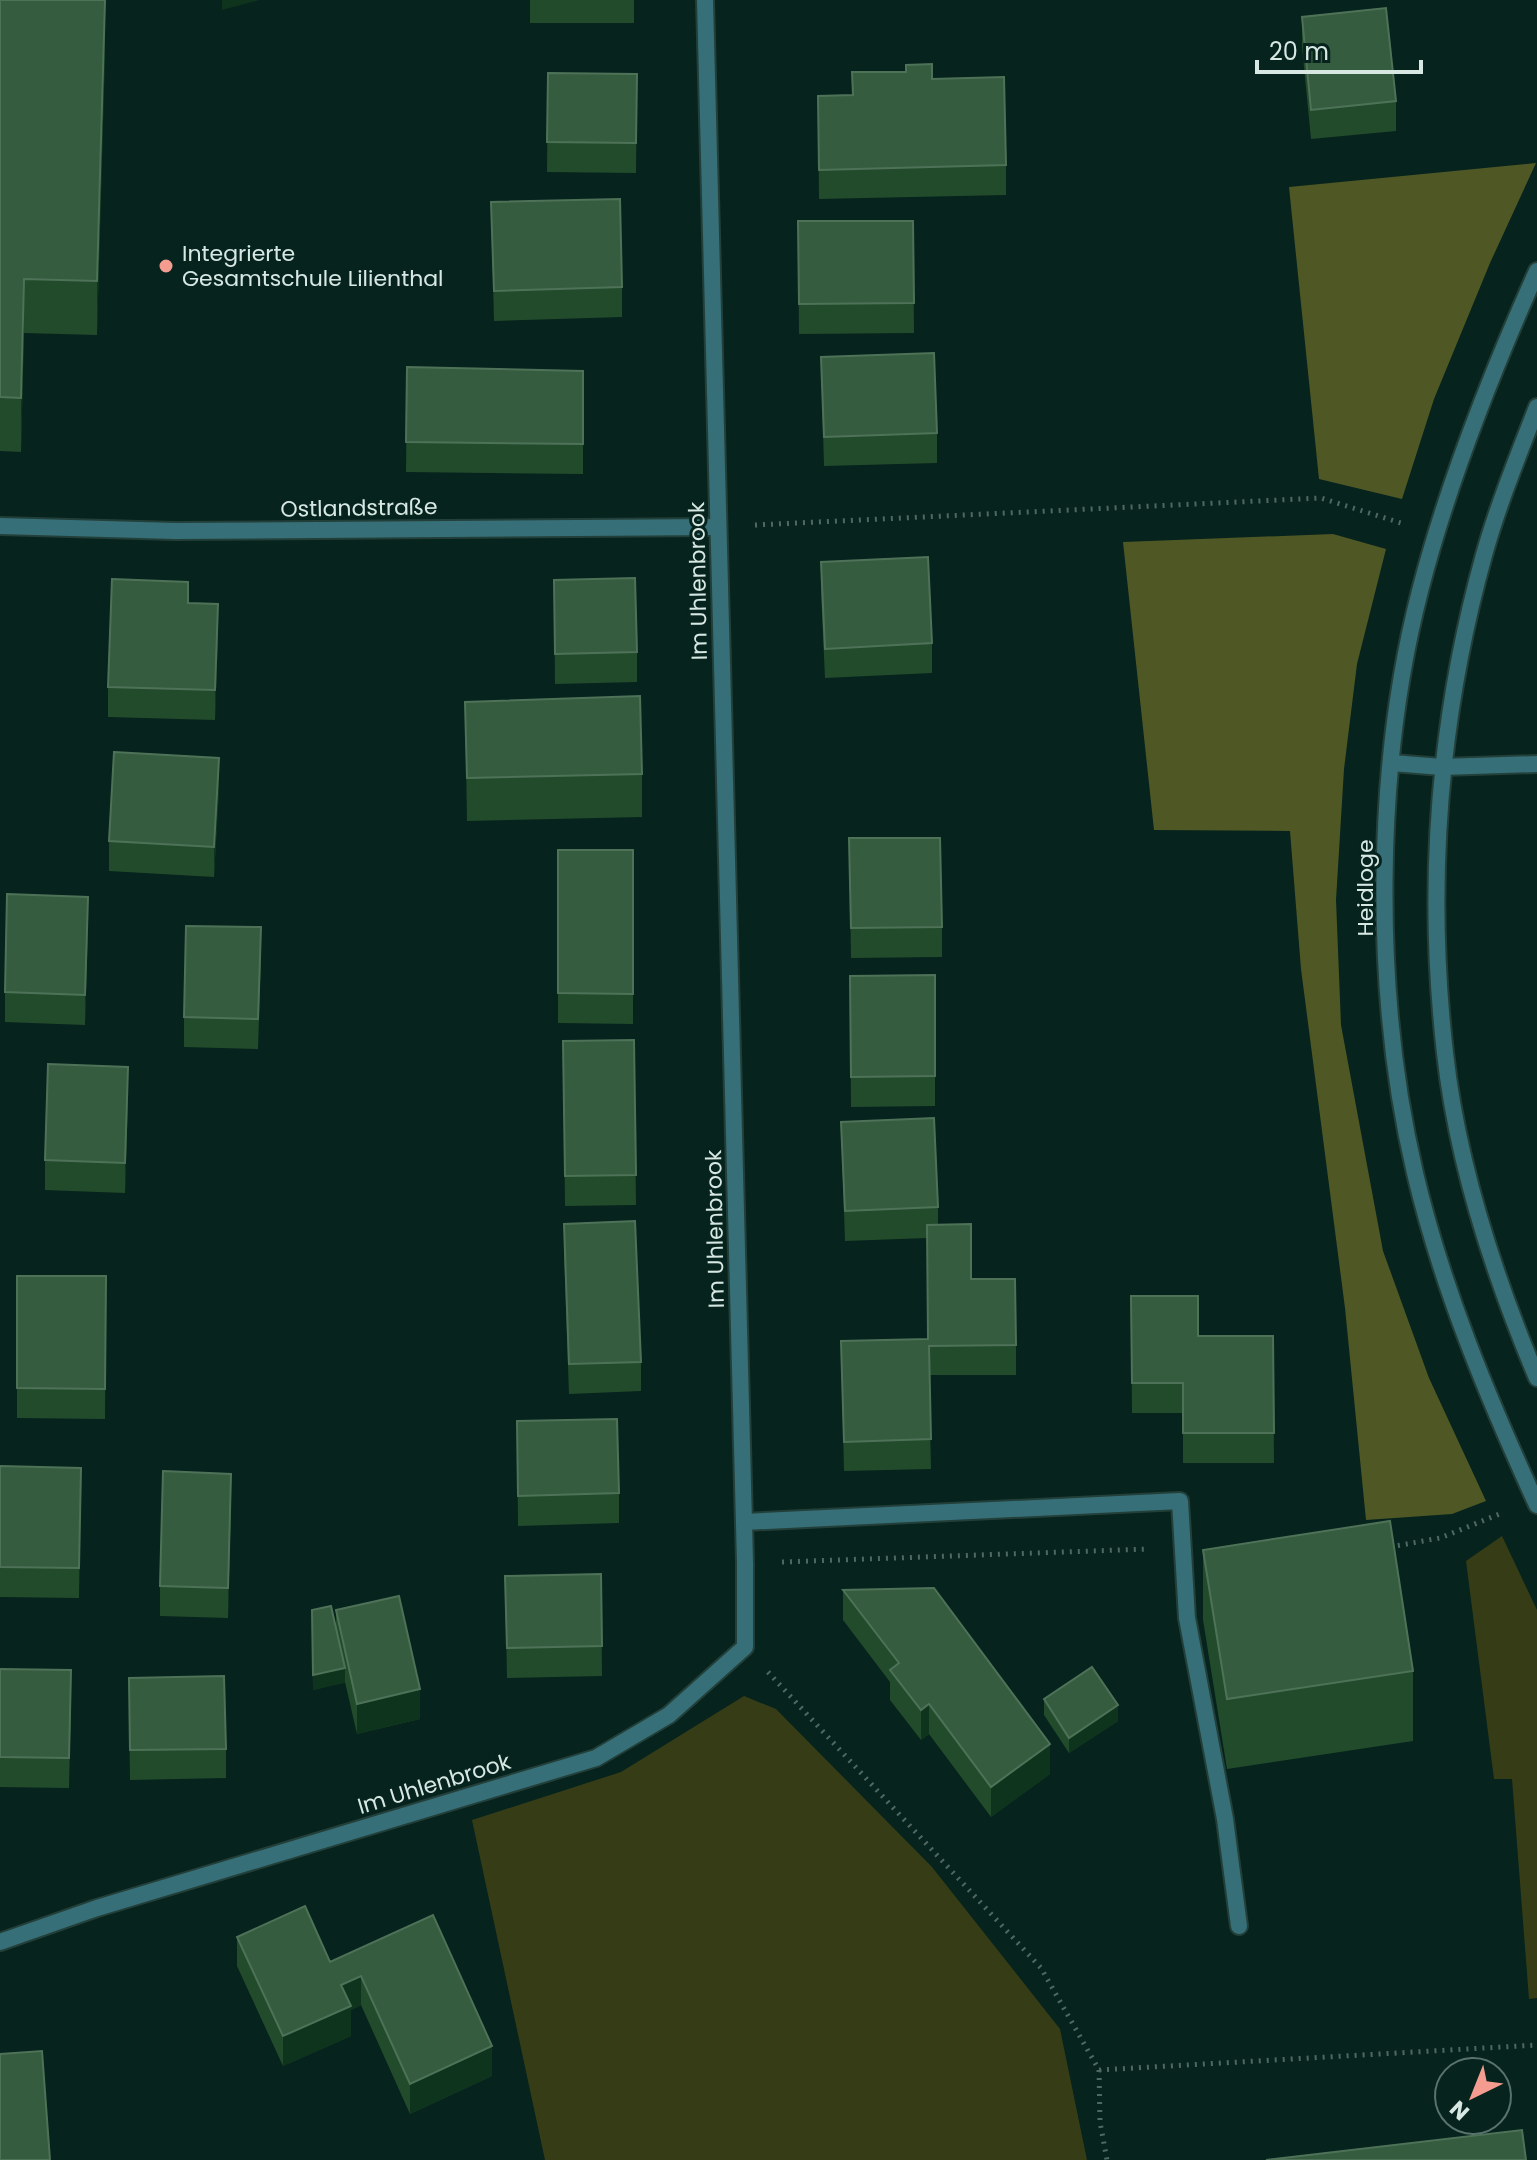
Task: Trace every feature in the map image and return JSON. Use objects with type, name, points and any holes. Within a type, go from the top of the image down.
[{"type":"street","name":"Im Uhlenbrook","points":[[0,1942],[97,1908],[596,1758],[669,1715],[745,1647],[705,0]]},
{"type":"street","name":"Heidloge","points":[[1537,271],[1475,423],[1420,591],[1403,670],[1392,763],[1386,863],[1392,1044],[1422,1199],[1472,1356],[1537,1505]]},
{"type":"street","points":[[1537,407],[1484,553],[1458,672],[1442,767],[1437,895],[1438,969],[1445,1055],[1475,1199],[1497,1274],[1537,1378]]},
{"type":"street","name":"Ostlandstraße","points":[[0,526],[175,531],[718,527]]},
{"type":"street","points":[[1392,763],[1442,767],[1537,764]]},
{"type":"street","points":[[744,1522],[1180,1501],[1187,1618],[1225,1819],[1239,1926]]},
{"type":"path","points":[[718,527],[1321,498],[1405,524]]},
{"type":"path","points":[[1377,1547],[1440,1538],[1504,1512]]},
{"type":"path","points":[[745,1563],[1185,1548]]},
{"type":"path","points":[[745,1647],[1041,1968],[1099,2070],[1100,2122],[1107,2160]]},
{"type":"path","points":[[1099,2070],[1537,2045]]},
{"type":"green space","points":[[1536,163],[1490,263],[1434,399],[1402,499],[1319,479],[1289,187]]},
{"type":"green space","points":[[1333,534],[1386,549],[1357,664],[1344,769],[1336,900],[1341,1025],[1383,1251],[1429,1378],[1486,1501],[1452,1514],[1366,1520],[1345,1308],[1301,969],[1290,831],[1154,830],[1123,542]]},
{"type":"green space","points":[[1502,1536],[1537,1610],[1537,1998],[1529,1999],[1512,1779],[1494,1779],[1466,1561]]},
{"type":"green space","points":[[744,1696],[776,1709],[932,1867],[1060,2029],[1087,2160],[545,2160],[472,1820],[621,1772]]},
{"type":"building","points":[[0,0],[105,0],[97,281],[24,279],[21,398],[0,397]]},
{"type":"building","points":[[1386,8],[1396,101],[1311,110],[1302,17]]},
{"type":"building","points":[[932,64],[932,79],[1004,77],[1006,165],[819,170],[818,96],[853,95],[852,72],[906,72],[906,65]]},
{"type":"building","points":[[548,73],[637,74],[636,143],[547,142]]},
{"type":"building","points":[[620,199],[622,287],[494,291],[491,202]]},
{"type":"building","points":[[798,221],[913,221],[914,303],[799,304]]},
{"type":"building","points":[[934,353],[937,433],[824,437],[821,357]]},
{"type":"building","points":[[407,367],[583,371],[583,444],[406,442]]},
{"type":"building","points":[[928,557],[932,643],[825,649],[821,562]]},
{"type":"building","points":[[635,578],[637,652],[555,654],[554,580]]},
{"type":"building","points":[[112,579],[188,582],[188,603],[218,604],[215,690],[108,687]]},
{"type":"building","points":[[640,696],[642,774],[467,778],[465,702]]},
{"type":"building","points":[[114,752],[219,758],[214,847],[109,841]]},
{"type":"building","points":[[849,838],[940,838],[942,927],[851,928]]},
{"type":"building","points":[[558,850],[633,850],[633,994],[558,993]]},
{"type":"building","points":[[7,894],[88,897],[85,995],[5,992]]},
{"type":"building","points":[[186,926],[261,927],[258,1019],[184,1017]]},
{"type":"building","points":[[935,975],[935,1076],[851,1077],[850,976]]},
{"type":"building","points":[[634,1040],[636,1175],[565,1176],[563,1041]]},
{"type":"building","points":[[48,1064],[128,1067],[125,1163],[45,1160]]},
{"type":"building","points":[[934,1118],[938,1207],[845,1211],[841,1122]]},
{"type":"building","points":[[635,1221],[641,1362],[569,1364],[564,1224]]},
{"type":"building","points":[[971,1224],[971,1279],[1015,1279],[1016,1345],[929,1346],[931,1439],[844,1442],[841,1341],[928,1339],[927,1225]]},
{"type":"building","points":[[17,1276],[106,1276],[105,1389],[17,1388]]},
{"type":"building","points":[[1131,1296],[1198,1296],[1198,1336],[1273,1336],[1274,1433],[1183,1433],[1183,1383],[1132,1383]]},
{"type":"building","points":[[617,1419],[619,1493],[518,1496],[517,1421]]},
{"type":"building","points":[[0,1466],[81,1468],[79,1568],[0,1567]]},
{"type":"building","points":[[163,1471],[231,1474],[228,1588],[160,1586]]},
{"type":"building","points":[[1390,1521],[1413,1671],[1227,1699],[1203,1550]]},
{"type":"building","points":[[601,1574],[602,1646],[507,1648],[505,1576]]},
{"type":"building","points":[[934,1588],[1050,1744],[991,1787],[929,1704],[921,1710],[890,1670],[899,1663],[843,1590]]},
{"type":"building","points":[[399,1596],[420,1689],[357,1704],[336,1610]]},
{"type":"building","points":[[331,1606],[345,1668],[313,1675],[312,1610]]},
{"type":"building","points":[[1092,1667],[1118,1705],[1069,1738],[1044,1699]]},
{"type":"building","points":[[0,1669],[71,1670],[69,1758],[0,1757]]},
{"type":"building","points":[[224,1676],[226,1749],[130,1750],[129,1678]]},
{"type":"building","points":[[305,1906],[330,1962],[433,1915],[492,2046],[410,2084],[361,1976],[341,1985],[351,2006],[283,2036],[237,1937]]},
{"type":"building","points":[[42,2051],[50,2160],[0,2160],[0,2054]]},
{"type":"building","points":[[1522,2130],[1526,2160],[1266,2160],[1471,2136],[1513,2136],[1513,2131]]},
{"type":"place","name":"Integrierte Gesamtschule Lilienthal","points":[[166,266]]}]
